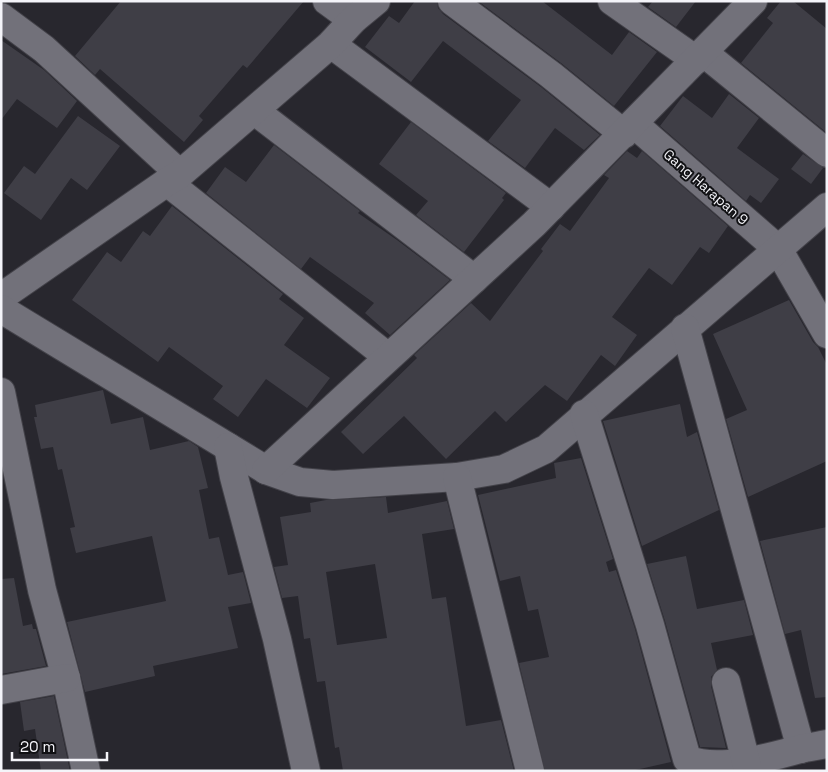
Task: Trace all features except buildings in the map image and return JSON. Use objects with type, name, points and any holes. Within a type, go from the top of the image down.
[{"type":"street","points":[[327,1],[353,20]]},
{"type":"street","points":[[1,297],[174,178],[255,111],[331,44],[353,20],[376,1]]},
{"type":"street","name":"Gang Harapan 9","points":[[452,1],[551,75],[629,129],[778,250],[827,334]]},
{"type":"street","points":[[612,1],[700,56],[827,153]]},
{"type":"street","points":[[266,470],[551,207],[753,1]]},
{"type":"street","points":[[1,17],[44,49],[174,178],[388,357]]},
{"type":"street","points":[[331,44],[551,207]]},
{"type":"street","points":[[255,111],[474,279]]},
{"type":"street","points":[[1,309],[266,470],[300,482],[333,485],[457,477],[504,469],[546,448],[827,207]]},
{"type":"street","points":[[584,414],[650,625],[687,758],[694,765],[705,770],[743,768],[814,747],[685,328]]},
{"type":"street","points":[[1,392],[42,590],[66,678],[86,771]]},
{"type":"street","points":[[228,447],[277,639],[306,771]]},
{"type":"street","points":[[457,477],[530,771]]},
{"type":"street","points":[[1,690],[66,678]]},
{"type":"street","points":[[726,682],[743,768]]}]
